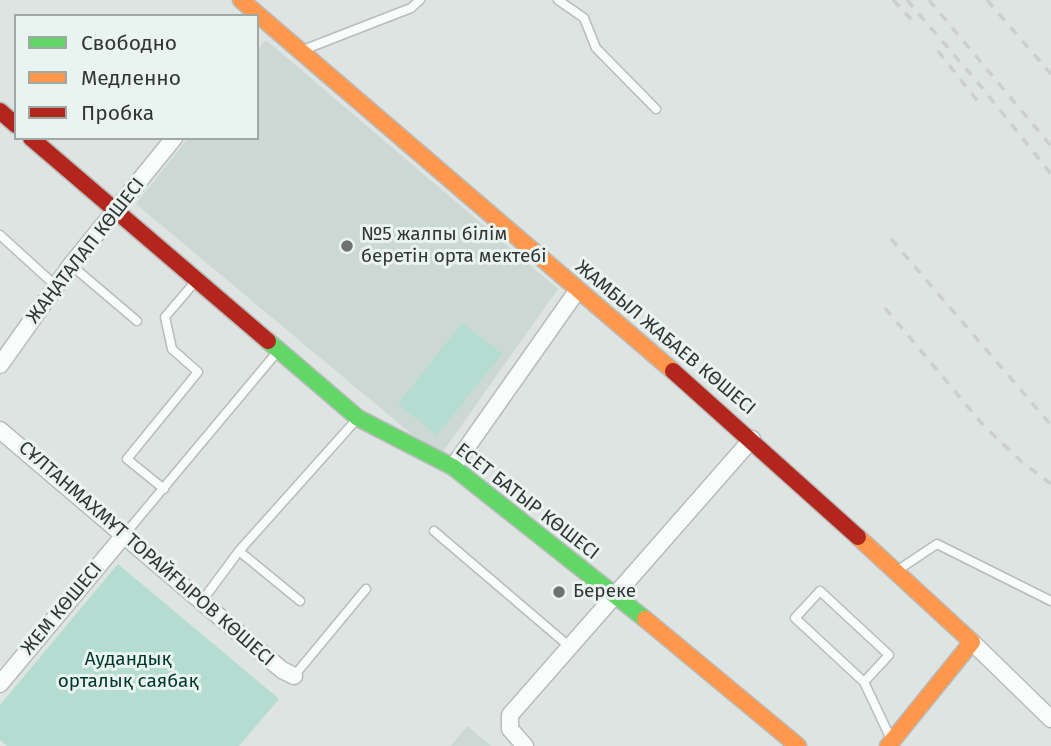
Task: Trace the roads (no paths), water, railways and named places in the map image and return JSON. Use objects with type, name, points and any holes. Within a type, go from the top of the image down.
[{"type":"street","name":"ЖАМБЫЛ ЖАБАЕВ КӨШЕСІ","points":[[262,28],[301,51],[752,439],[972,642],[1051,719]]},
{"type":"street","points":[[0,111],[14,123]]},
{"type":"street","name":"ЕСЕТ БАТЫР КӨШЕСІ","points":[[33,140],[358,418],[453,467],[727,684],[798,746]]},
{"type":"street","name":"ЖАҢАТАЛАП КӨШЕСІ","points":[[0,365],[71,265],[172,140]]},
{"type":"street","points":[[453,467],[577,291]]},
{"type":"street","name":"СҰЛТАНМАХМҰТ ТОРАЙҒЫРОВ КӨШЕСІ","points":[[0,429],[282,670],[294,676]]},
{"type":"street","points":[[524,746],[510,729],[510,715],[752,439]]},
{"type":"street","name":"ЖЕМ КӨШЕСІ","points":[[0,684],[125,534]]},
{"type":"street","points":[[890,743],[972,642]]},
{"type":"lane","points":[[411,8],[420,0]]},
{"type":"lane","points":[[301,51],[429,0]]},
{"type":"lane","points":[[558,0],[584,18],[596,48],[656,109]]},
{"type":"lane","points":[[0,235],[56,286]]},
{"type":"lane","points":[[71,265],[137,321]]},
{"type":"lane","points":[[164,489],[127,460],[198,372],[172,349],[165,317],[197,280]]},
{"type":"lane","points":[[125,534],[279,350]]},
{"type":"lane","points":[[202,601],[239,551],[358,418]]},
{"type":"lane","points":[[434,531],[570,647]]},
{"type":"lane","points":[[896,572],[937,544],[1051,601]]},
{"type":"lane","points":[[239,551],[300,601]]},
{"type":"lane","points":[[294,676],[366,589]]},
{"type":"lane","points":[[864,682],[889,655],[820,591],[795,618],[864,682],[890,743]]},
{"type":"railway","points":[[893,0],[911,19]]},
{"type":"railway","points":[[907,0],[1051,174]]},
{"type":"railway","points":[[929,0],[1051,146]]},
{"type":"railway","points":[[987,0],[1051,74]]},
{"type":"railway","points":[[938,51],[979,103]]},
{"type":"railway","points":[[891,239],[1051,425]]},
{"type":"railway","points":[[885,308],[984,426],[1022,462],[1051,484]]},
{"type":"place","name":"№5 жалпы білім беретін орта мектебі","points":[[347,246]]},
{"type":"place","name":"Береке","points":[[559,592]]},
{"type":"park label","name":"Аудандық орталық саябақ","points":[[128,671]]}]
